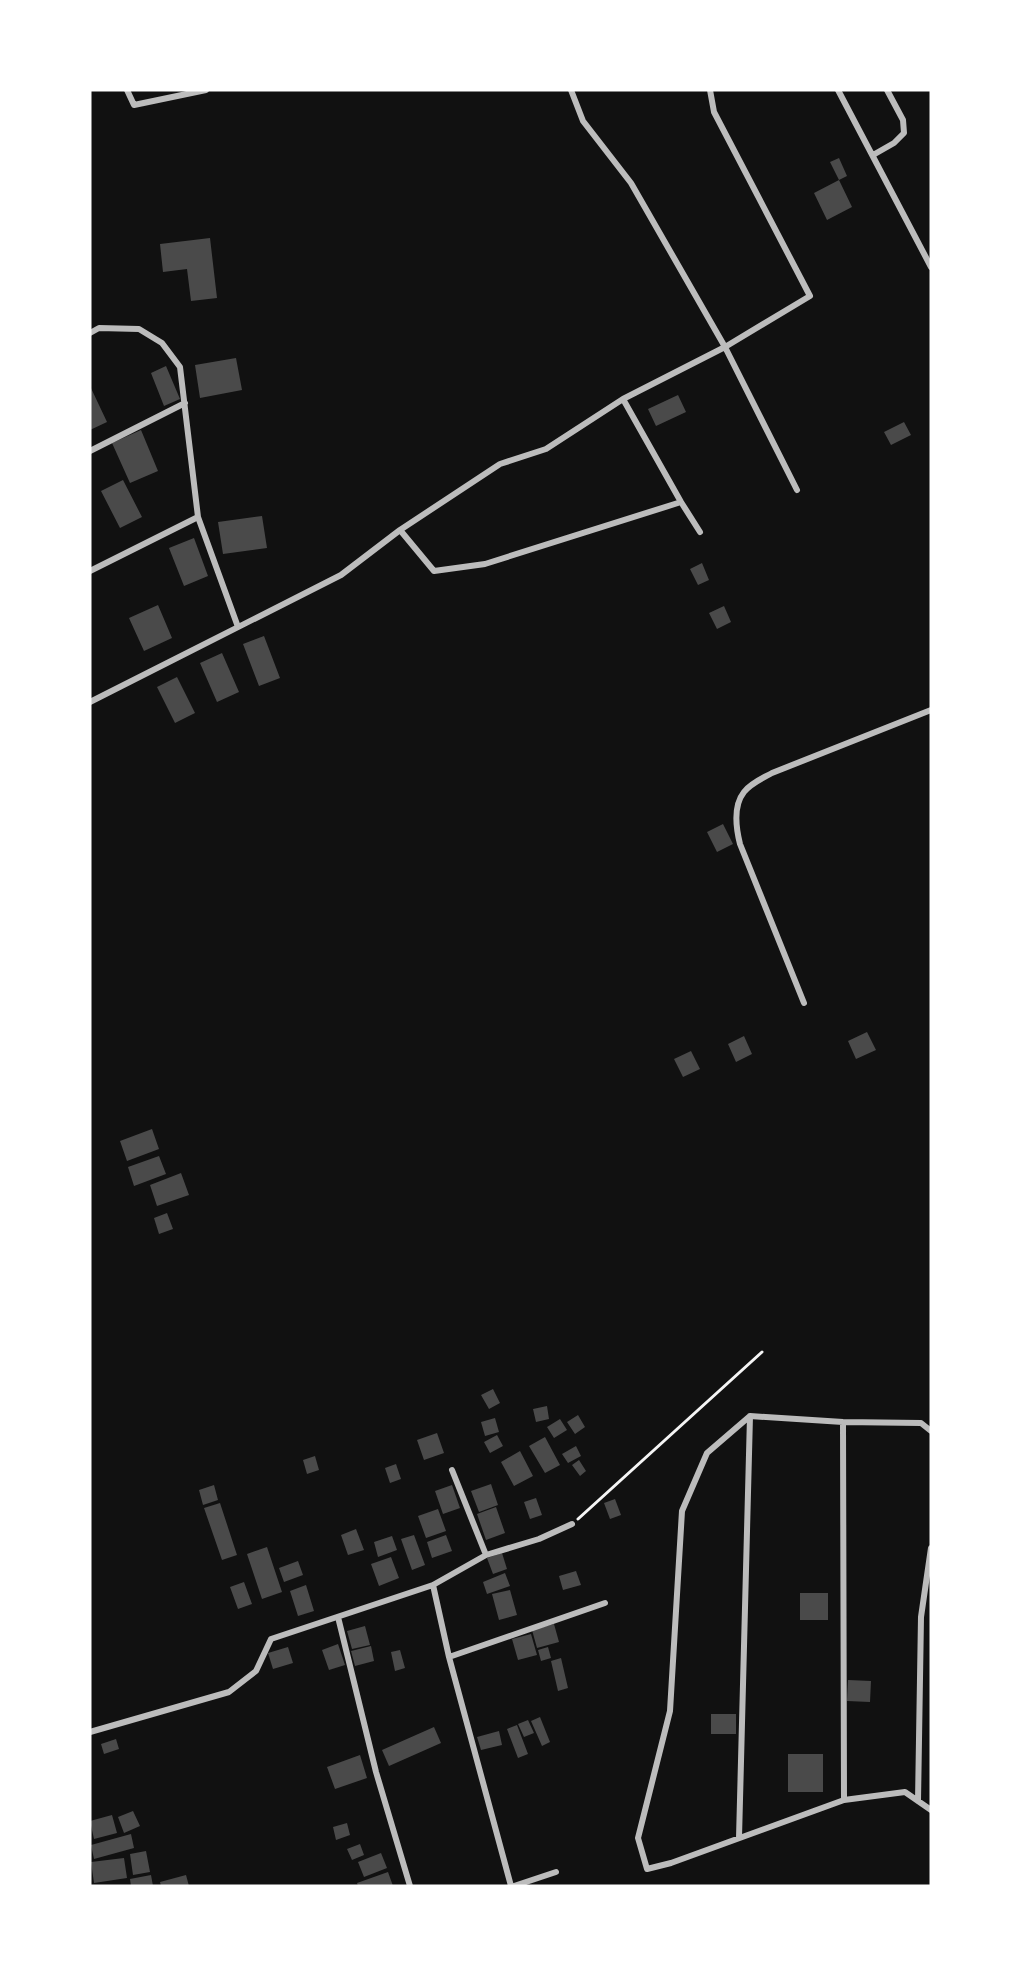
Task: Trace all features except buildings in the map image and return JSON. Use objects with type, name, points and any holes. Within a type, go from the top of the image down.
[{"type":"street","points":[[127,90],[134,105],[206,90]]},
{"type":"street","points":[[571,90],[583,121],[631,183],[725,347],[797,490]]},
{"type":"street","points":[[90,702],[341,575],[400,530],[500,464],[546,449],[623,399],[725,347],[810,296],[714,112],[710,90]]},
{"type":"street","points":[[837,90],[931,267]]},
{"type":"street","points":[[873,155],[894,143],[904,134],[903,120],[887,90]]},
{"type":"street","points":[[90,333],[99,328],[140,329],[162,343],[180,367],[198,517],[238,627]]},
{"type":"street","points":[[623,399],[700,531]]},
{"type":"street","points":[[90,451],[185,403]]},
{"type":"street","points":[[400,530],[434,571],[485,564],[681,502]]},
{"type":"street","points":[[90,571],[198,517]]},
{"type":"street","points":[[804,1003],[740,843],[736,830],[739,803],[744,792],[772,773],[931,710]]},
{"type":"street","points":[[739,1838],[750,1416]]},
{"type":"street","points":[[931,1431],[921,1423],[843,1422],[750,1416],[707,1453],[682,1511],[670,1711],[638,1838],[646,1869],[671,1863],[844,1800],[905,1792],[931,1810]]},
{"type":"street","points":[[843,1422],[844,1800]]},
{"type":"street","points":[[452,1470],[486,1555]]},
{"type":"street","points":[[90,1732],[229,1692],[256,1671],[271,1639],[433,1586],[486,1555],[539,1539],[573,1524]]},
{"type":"street","points":[[918,1801],[921,1617],[931,1548]]},
{"type":"street","points":[[433,1586],[449,1657],[512,1886],[556,1872]]},
{"type":"street","points":[[449,1657],[605,1603]]},
{"type":"street","points":[[338,1617],[376,1772],[410,1886]]},
{"type":"path","points":[[573,1524],[762,1353]]}]
